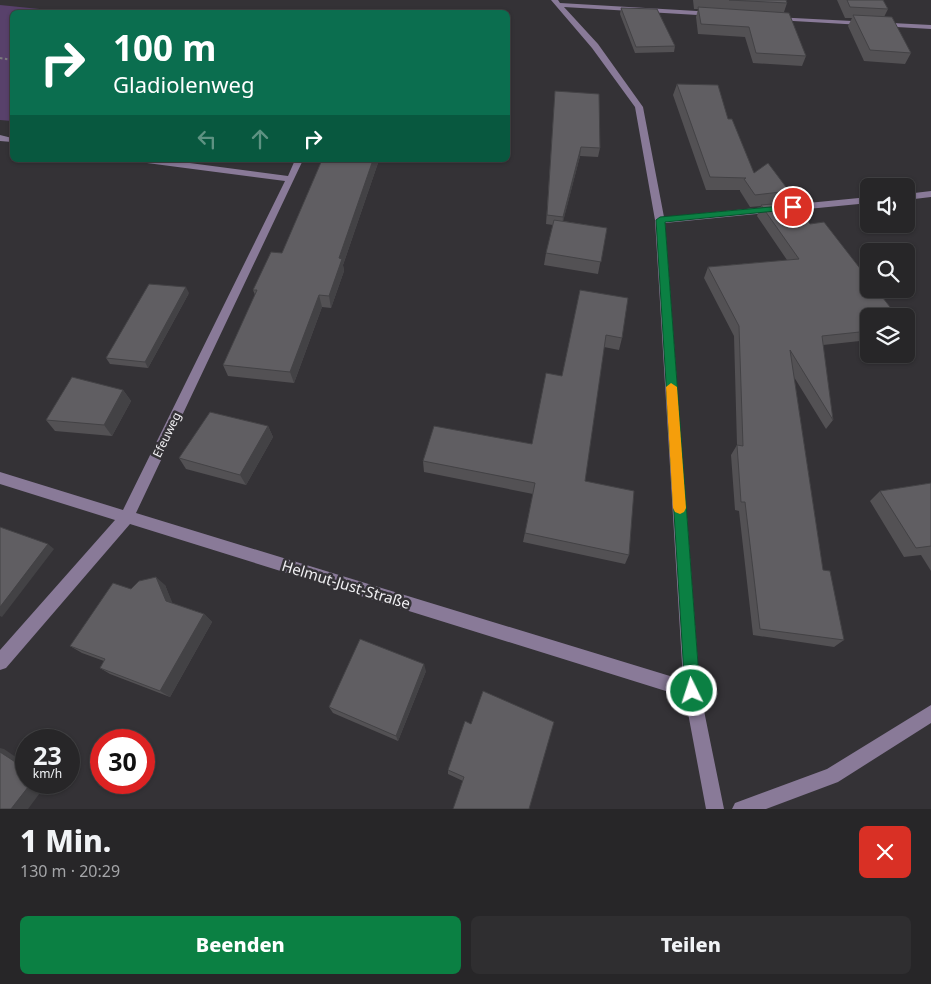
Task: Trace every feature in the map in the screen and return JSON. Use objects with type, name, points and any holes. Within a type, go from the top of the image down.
[{"type":"street","points":[[556,2],[726,14]]},
{"type":"street","points":[[556,2],[596,46],[640,107],[660,220],[692,691],[714,809]]},
{"type":"street","points":[[765,17],[931,26]]},
{"type":"street","points":[[162,162],[291,179]]},
{"type":"street","name":"Efeuweg","points":[[0,662],[127,517],[298,162]]},
{"type":"street","points":[[915,196],[931,194]]},
{"type":"street","points":[[660,220],[860,201]]},
{"type":"street","name":"Helmut-Just-Straße","points":[[0,478],[692,691]]},
{"type":"street","points":[[741,809],[832,776],[931,713]]},
{"type":"shaded area","points":[[0,5],[49,10],[10,10],[10,121],[0,120]]},
{"type":"building","points":[[729,0],[786,0],[787,3]]},
{"type":"building","points":[[847,0],[883,0],[888,9],[850,7]]},
{"type":"building","points":[[698,7],[789,13],[806,56],[756,53],[749,27],[701,24]]},
{"type":"building","points":[[621,8],[657,9],[675,46],[636,47]]},
{"type":"building","points":[[853,15],[892,17],[911,53],[870,50]]},
{"type":"building","points":[[677,84],[718,85],[728,119],[732,119],[754,173],[768,163],[789,191],[755,195],[744,179],[746,178],[710,177]]},
{"type":"building","points":[[555,91],[599,94],[600,148],[581,147],[563,217],[547,215]]},
{"type":"building","points":[[321,162],[372,162],[339,258],[342,259],[329,296],[319,295],[290,372],[223,365],[257,290],[253,290],[271,252],[282,253]]},
{"type":"building","points":[[795,202],[810,224],[824,222],[860,268],[860,298],[883,298],[891,308],[860,308],[860,332],[822,336],[833,420],[790,350],[823,570],[830,571],[844,640],[760,629],[745,502],[741,502],[737,445],[743,446],[739,326],[708,267],[799,259],[761,205]]},
{"type":"building","points":[[554,220],[607,228],[601,262],[546,253]]},
{"type":"building","points":[[149,284],[186,287],[145,362],[106,358]]},
{"type":"building","points":[[580,290],[628,298],[622,338],[606,335],[585,481],[634,491],[629,555],[525,533],[535,483],[423,461],[434,426],[532,444],[546,373],[562,376]]},
{"type":"building","points":[[72,377],[123,390],[104,425],[46,420]]},
{"type":"building","points":[[210,412],[268,426],[240,475],[179,458]]},
{"type":"building","points":[[931,483],[931,546],[916,548],[880,491]]},
{"type":"building","points":[[0,527],[48,544],[0,607]]},
{"type":"building","points":[[156,577],[166,601],[204,614],[160,691],[100,668],[105,659],[70,646],[113,583],[131,589],[139,581]]},
{"type":"building","points":[[360,639],[424,664],[396,736],[329,707]]},
{"type":"building","points":[[483,691],[554,722],[529,809],[453,809],[464,777],[448,770],[465,721],[471,724]]},
{"type":"building","points":[[0,752],[15,762],[15,794],[23,794],[11,809],[0,809]]},
{"type":"slow traffic","points":[[671,387],[680,508]]},
{"type":"route","points":[[692,691],[660,220],[793,207]]}]
